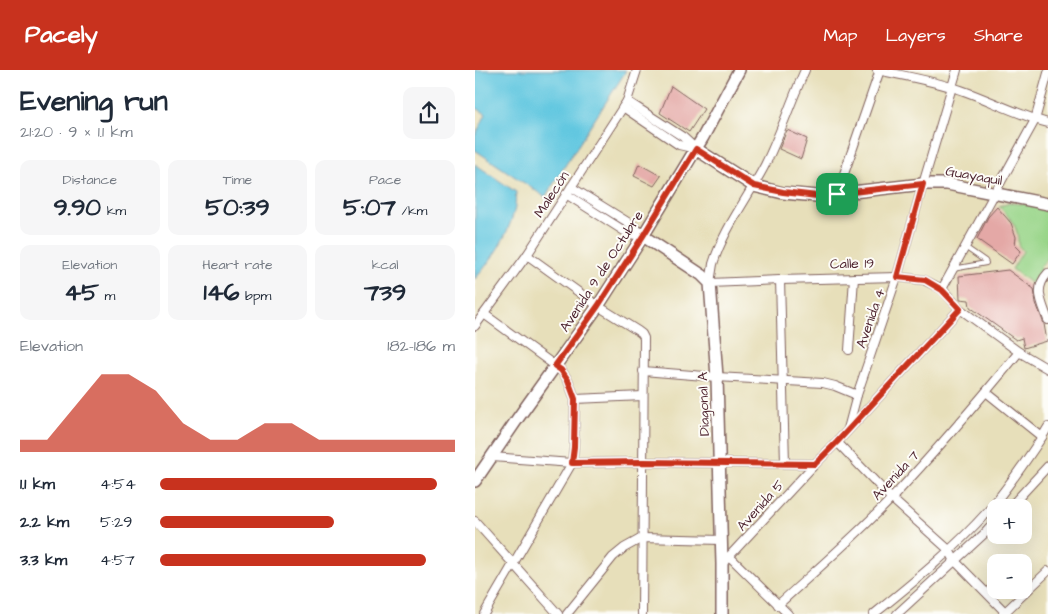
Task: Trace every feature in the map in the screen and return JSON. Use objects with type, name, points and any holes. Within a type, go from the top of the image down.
[{"type":"street","name":"Malecón","points":[[475,326],[527,255],[625,104],[637,70]]},
{"type":"street","name":"Avenida 9 de Octubre","points":[[475,481],[646,238],[739,70]]},
{"type":"street","points":[[711,283],[713,265],[719,249],[732,220],[766,163],[805,70]]},
{"type":"street","points":[[837,194],[879,70],[939,83],[1035,120],[1048,123]]},
{"type":"street","name":"Avenida 4","points":[[848,429],[857,395],[897,277],[957,70]]},
{"type":"street","points":[[942,290],[1035,120],[1048,73]]},
{"type":"street","name":"Guayaquil","points":[[625,104],[683,137],[696,149],[754,186],[817,196],[923,184],[947,184],[1048,204]]},
{"type":"street","points":[[571,187],[634,226],[646,238],[711,283]]},
{"type":"street","points":[[566,194],[629,234],[646,238]]},
{"type":"street","points":[[527,255],[598,306],[642,334],[644,338],[642,614]]},
{"type":"street","points":[[1048,273],[1040,285],[1039,292],[1048,320]]},
{"type":"street","name":"Calle 19","points":[[711,283],[897,277],[925,280],[942,290],[960,309],[1019,352],[1048,369]]},
{"type":"street","points":[[849,350],[854,278]]},
{"type":"street","points":[[780,280],[785,463]]},
{"type":"street","name":"Diagonal A","points":[[711,283],[717,377],[721,540],[726,560],[722,614]]},
{"type":"street","name":"Avenida 5","points":[[726,560],[960,309]]},
{"type":"street","points":[[484,314],[561,370],[568,380],[575,399],[572,463],[484,614]]},
{"type":"street","name":"Avenida 7","points":[[778,605],[849,540],[891,498],[986,392],[1019,352]]},
{"type":"street","points":[[643,371],[823,383],[857,395]]},
{"type":"street","points":[[986,392],[1043,437]]},
{"type":"street","points":[[575,399],[643,396]]},
{"type":"street","points":[[875,614],[949,550],[987,511],[1043,437],[1048,427]]},
{"type":"street","points":[[837,442],[891,498],[949,550],[955,561],[1005,613],[1048,571]]},
{"type":"street","points":[[492,457],[572,463],[815,464]]},
{"type":"street","points":[[1017,499],[1048,466]]},
{"type":"street","points":[[475,521],[558,614]]},
{"type":"street","points":[[897,614],[987,531]]},
{"type":"street","points":[[567,614],[613,557],[642,538],[721,540]]},
{"type":"street","points":[[726,560],[788,614]]},
{"type":"lane","points":[[953,269],[986,263],[965,247]]},
{"type":"green space","points":[[1010,203],[1027,204],[1048,212],[1048,258],[1039,268],[1043,272],[1033,285],[1012,269],[1023,251],[1018,245],[1017,233],[1013,223],[999,206]]},
{"type":"water","points":[[475,70],[626,70],[545,197],[475,150],[475,136],[486,114],[475,107]]},
{"type":"water","points":[[475,164],[516,192],[515,210],[503,239],[493,256],[475,279]]},
{"type":"building","points":[[671,86],[704,109],[689,132],[660,113]]},
{"type":"building","points":[[787,130],[807,139],[801,159],[779,149]]},
{"type":"building","points":[[639,164],[661,176],[654,186],[634,176]]},
{"type":"building","points":[[997,207],[1011,223],[1016,237],[1015,245],[1021,251],[1012,264],[977,239],[988,217]]},
{"type":"building","points":[[1008,270],[1034,289],[1047,341],[1024,348],[1022,338],[1016,340],[970,307],[969,300],[960,299],[959,276]]},
{"type":"route","points":[[696,149],[754,186],[817,196],[837,194],[923,184],[897,277],[925,280],[942,290],[960,309],[837,442],[815,464],[572,463],[575,399],[568,380],[561,370],[555,366],[598,306],[696,149]]}]
